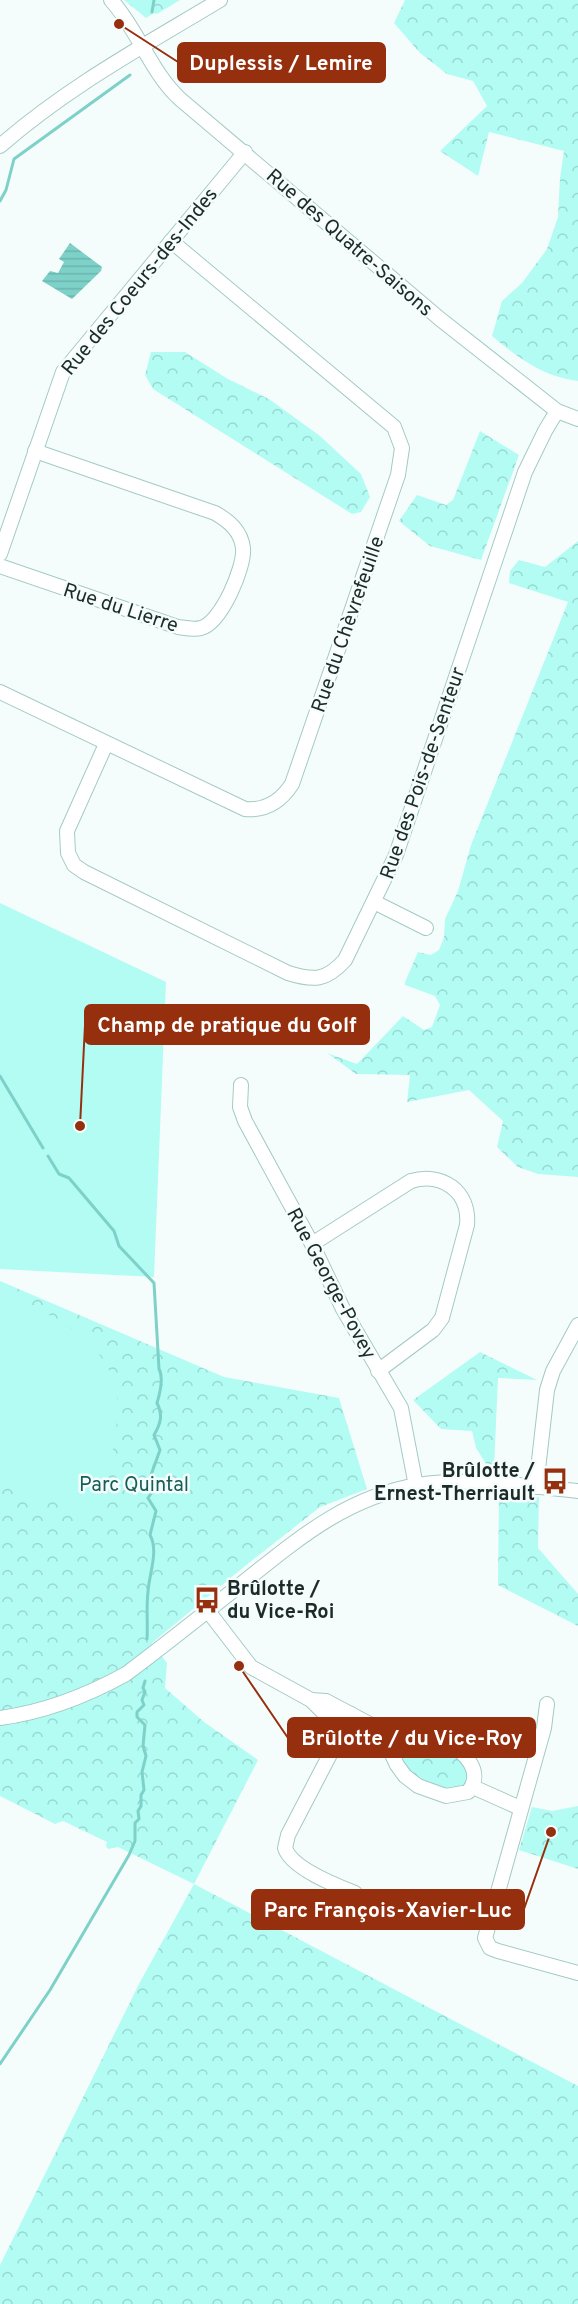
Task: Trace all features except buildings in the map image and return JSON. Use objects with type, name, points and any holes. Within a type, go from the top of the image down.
[{"type":"street","name":"Rue des Quatre-Saisons","points":[[111,0],[127,20],[171,90],[440,319],[557,411],[578,418]]},
{"type":"street","points":[[0,146],[64,94],[220,0]]},
{"type":"street","name":"Rue des Coeurs-des-Indes","points":[[0,554],[63,372],[245,152]]},
{"type":"street","name":"Rue du Chèvrefeuille","points":[[0,692],[245,809],[263,808],[281,798],[292,784],[401,461],[402,448],[394,427],[171,241]]},
{"type":"street","name":"Rue des Pois-de-Senteur","points":[[106,744],[67,831],[68,853],[74,865],[288,973],[309,979],[325,976],[336,970],[345,960],[396,855],[525,472],[557,411]]},
{"type":"street","name":"Rue du Lierre","points":[[0,566],[178,627],[190,629],[201,628],[219,616],[239,568],[243,548],[240,537],[235,528],[215,513],[35,451]]},
{"type":"street","points":[[374,902],[426,928]]},
{"type":"street","name":"Rue George-Povey","points":[[241,1085],[240,1107],[245,1122],[312,1244],[332,1288],[404,1415],[417,1486]]},
{"type":"street","points":[[312,1244],[411,1181],[429,1178],[448,1184],[465,1202],[468,1212],[467,1225],[442,1318],[433,1330],[378,1371]]},
{"type":"street","points":[[536,1487],[548,1389],[553,1371],[578,1325]]},
{"type":"street","points":[[0,1718],[42,1710],[94,1691],[126,1674],[310,1530],[330,1517],[371,1498],[417,1486],[460,1482],[578,1491]]},
{"type":"street","points":[[208,1611],[251,1667],[311,1700],[326,1701],[348,1719],[393,1743]]},
{"type":"street","points":[[547,1704],[544,1728],[486,1932],[486,1943],[498,1952],[578,1972]]},
{"type":"street","points":[[348,1719],[288,1835],[285,1848],[292,1860],[332,1883],[355,1893]]},
{"type":"street","points":[[406,1734],[420,1734],[445,1742],[467,1757],[474,1771],[473,1786],[468,1792],[446,1796],[425,1790],[405,1776],[397,1765],[393,1743],[406,1734]]},
{"type":"street","points":[[473,1786],[520,1808]]},
{"type":"green space","points":[[124,0],[180,0],[146,18]]},
{"type":"green space","points":[[405,0],[578,0],[578,381],[542,371],[511,352],[492,336],[502,301],[522,283],[547,249],[558,217],[564,151],[489,132],[478,176],[440,151],[487,106],[473,81],[447,74],[420,53],[394,23]]},
{"type":"green space","points":[[151,352],[185,352],[228,379],[269,399],[320,436],[361,474],[370,497],[361,512],[352,514],[153,389],[145,375]]},
{"type":"green space","points":[[480,431],[519,455],[481,560],[430,546],[399,521],[417,495],[446,505],[453,500]]},
{"type":"green space","points":[[578,541],[578,1177],[538,1174],[518,1167],[497,1147],[503,1121],[469,1090],[407,1102],[410,1075],[356,1074],[327,1053],[357,1064],[403,1016],[424,1030],[432,1027],[440,1005],[435,996],[405,985],[405,982],[418,952],[431,955],[439,950],[444,937],[445,919],[458,891],[471,845],[568,602],[509,583],[510,571],[519,560],[545,567]]},
{"type":"green space","points":[[0,903],[166,982],[154,1277],[0,1269]]},
{"type":"green space","name":"Parc Quintal","points":[[0,1281],[224,1377],[339,1398],[367,1489],[320,1507],[152,1643],[167,1663],[165,1688],[204,1722],[258,1760],[194,1884],[118,1847],[108,1849],[107,1842],[63,1821],[55,1824],[0,1796]]},
{"type":"green space","points":[[0,1292],[38,1309],[74,1330],[102,1358],[112,1376],[118,1405],[115,1441],[106,1474],[86,1515],[0,1481]]},
{"type":"green space","points":[[480,1352],[537,1380],[498,1378],[494,1468],[488,1467],[476,1448],[472,1431],[441,1429],[413,1400]]},
{"type":"green space","points":[[499,1494],[539,1497],[538,1548],[578,1594],[578,1626],[498,1585]]},
{"type":"green space","points":[[413,1737],[450,1748],[468,1767],[469,1785],[448,1792],[411,1775],[397,1752],[404,1740]]},
{"type":"green space","points":[[578,1806],[578,1869],[519,1850],[532,1807],[552,1811]]},
{"type":"green space","points":[[194,1884],[578,2086],[578,2304],[0,2304],[0,2265],[140,1982]]},
{"type":"shaded area","points":[[70,243],[102,267],[101,271],[72,299],[42,281],[50,271],[58,273],[64,262],[59,259]]},
{"type":"waterway","points":[[152,12],[154,0]]},
{"type":"waterway","points":[[0,201],[6,190],[14,159],[130,75]]},
{"type":"waterway","points":[[0,1076],[43,1148]]},
{"type":"waterway","points":[[48,1156],[59,1174],[69,1178],[114,1231],[119,1246],[154,1283],[161,1381],[157,1403],[160,1419],[154,1435],[160,1450],[151,1475],[158,1488],[148,1498],[156,1511],[150,1535],[154,1555],[147,1598],[147,1639]]},
{"type":"waterway","points":[[0,2064],[50,1990],[135,1841],[135,1823],[139,1819],[138,1811],[144,1790],[142,1772],[146,1756],[143,1746],[145,1725],[137,1717],[137,1712],[144,1705],[142,1700],[145,1681]]},
{"type":"place","name":"Duplessis / Lemire","points":[[119,24]]},
{"type":"place","name":"Champ de pratique du Golf","points":[[80,1126]]},
{"type":"place","name":"Brûlotte / Ernest-Therriault","points":[[555,1481]]},
{"type":"place","name":"Brûlotte / du Vice-Roi","points":[[207,1600]]},
{"type":"place","name":"Brûlotte / du Vice-Roy","points":[[239,1666]]},
{"type":"place","name":"Parc François-Xavier-Luc","points":[[551,1832]]}]
